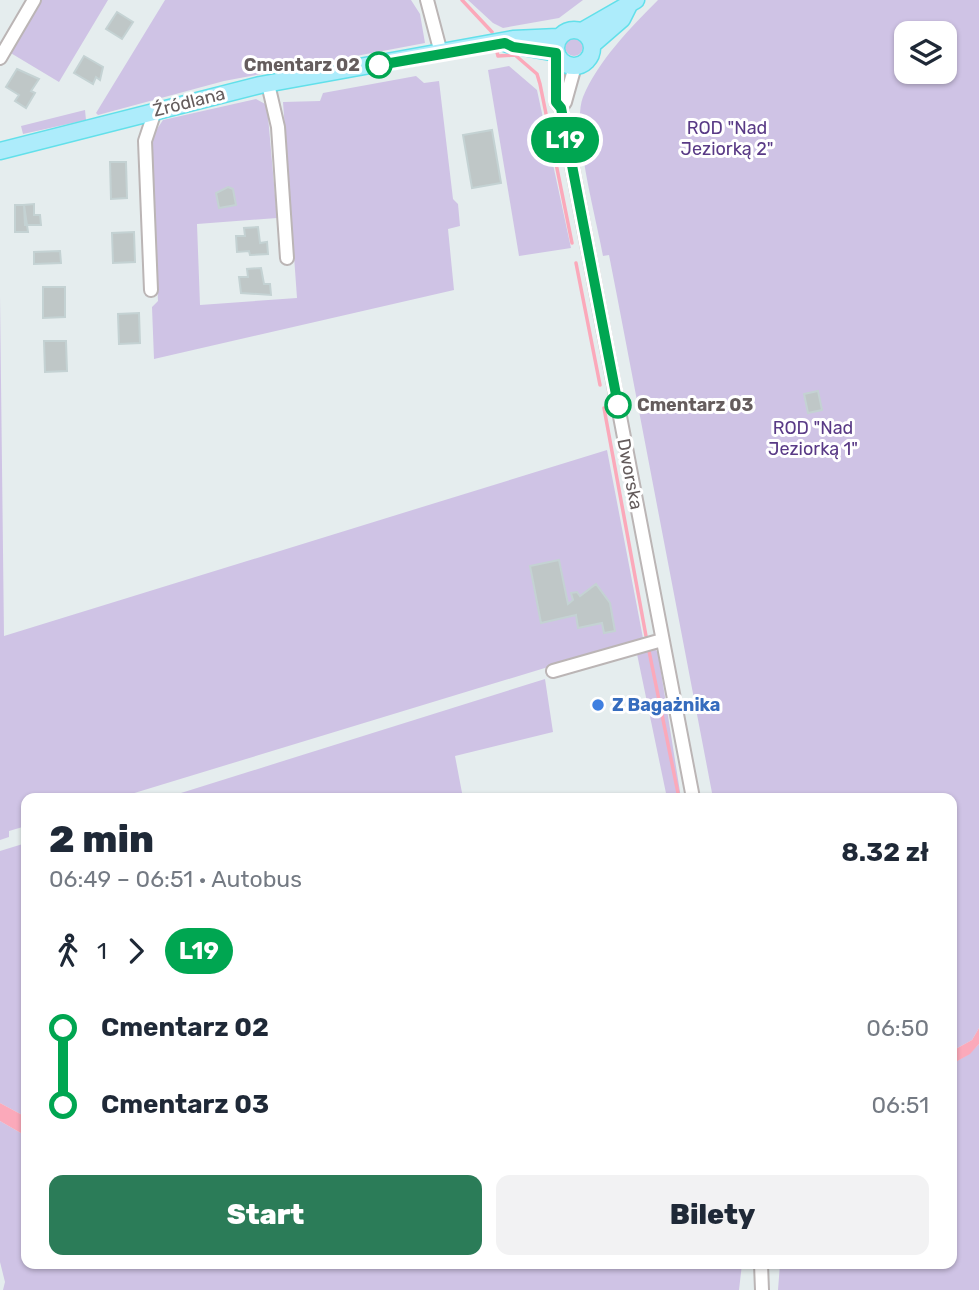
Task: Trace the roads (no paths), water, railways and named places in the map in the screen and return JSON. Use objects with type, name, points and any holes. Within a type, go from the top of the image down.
[{"type":"main road","points":[[633,3],[622,19],[592,45],[588,59],[575,66],[557,49],[571,29],[582,31],[615,10],[633,3]]},
{"type":"main road","points":[[582,31],[592,45]]},
{"type":"main road","name":"Źródlana","points":[[0,152],[268,84],[534,36],[557,49]]},
{"type":"street","points":[[0,58],[34,0]]},
{"type":"street","points":[[427,0],[441,53]]},
{"type":"street","name":"Dworska","points":[[557,49],[556,100],[561,108],[692,793]]},
{"type":"street","name":"Dworska","points":[[561,108],[575,66]]},
{"type":"street","points":[[268,84],[278,127],[287,258]]},
{"type":"street","points":[[151,290],[145,141],[155,111]]},
{"type":"street","points":[[553,671],[662,640]]},
{"type":"street","points":[[761,1269],[762,1290]]},
{"type":"waterway","points":[[462,0],[492,32]]},
{"type":"waterway","points":[[497,52],[498,56],[515,55],[537,74],[572,243]]},
{"type":"waterway","points":[[576,263],[600,385]]},
{"type":"waterway","points":[[604,408],[646,636]]},
{"type":"waterway","points":[[649,651],[678,793]]},
{"type":"place","name":"Cmentarz 02","points":[[379,65]]},
{"type":"place","name":"Cmentarz 03","points":[[618,405]]},
{"type":"place","name":"Z Bagażnika","points":[[598,705]]},
{"type":"park label","name":"ROD \"Nad Jeziorką 2\"","points":[[727,138]]},
{"type":"park label","name":"ROD \"Nad Jeziorką 1\"","points":[[813,438]]}]
